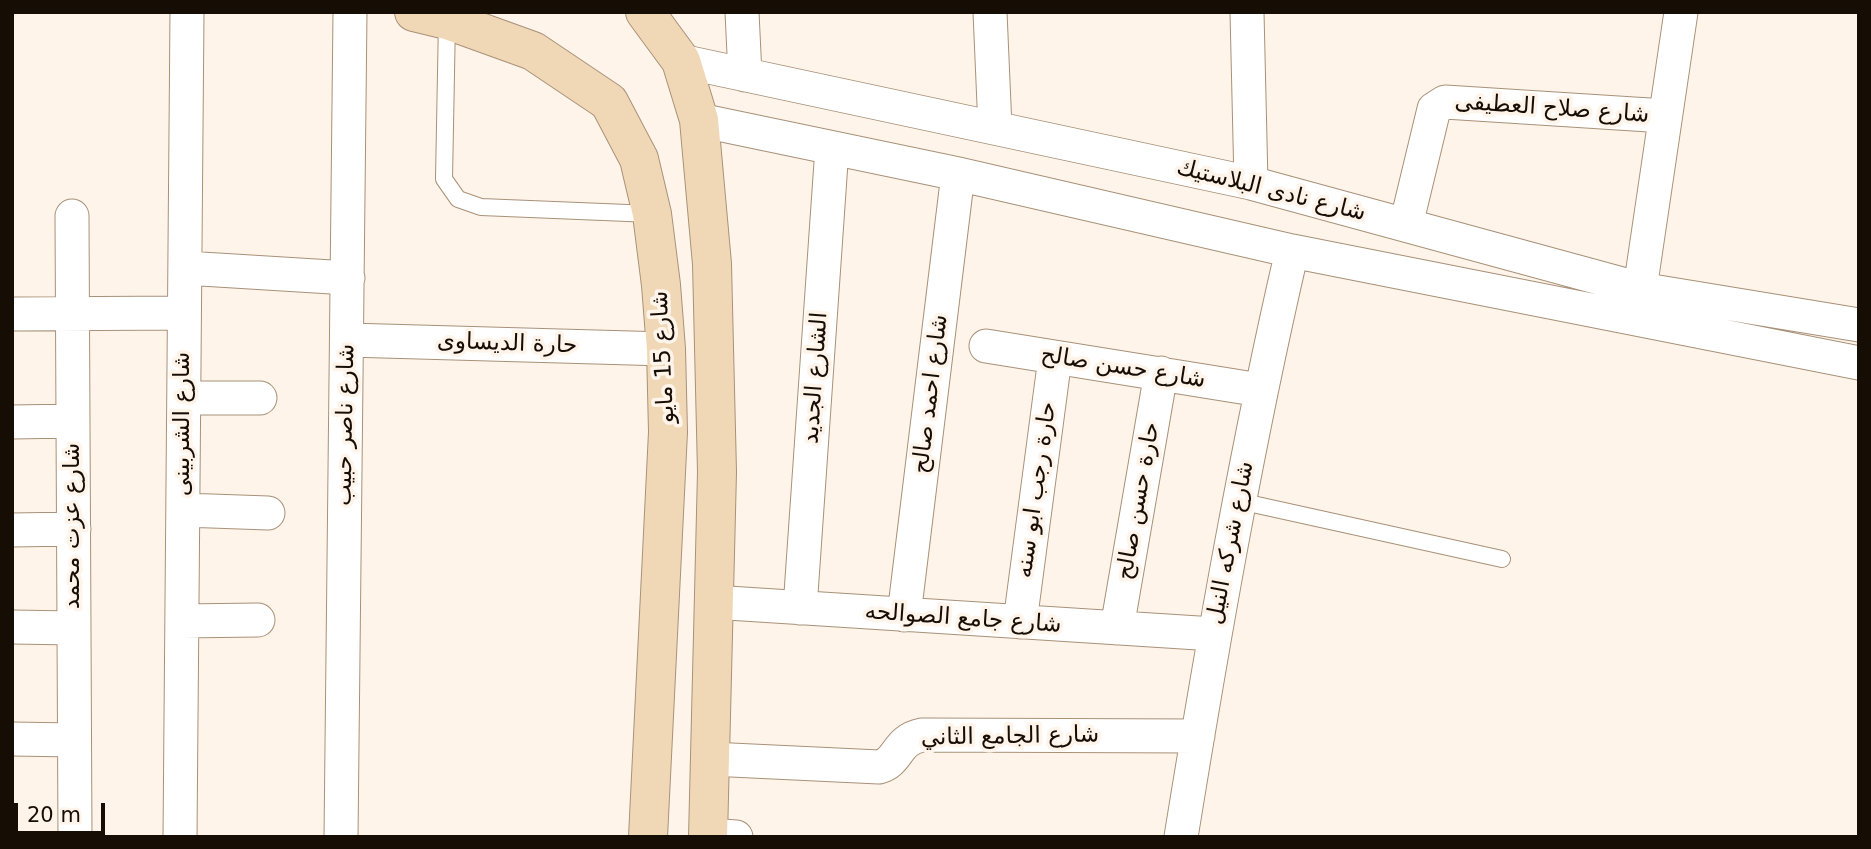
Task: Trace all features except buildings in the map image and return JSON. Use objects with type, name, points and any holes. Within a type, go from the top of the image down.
[{"type":"main road","points":[[645,12],[681,61],[699,120],[712,264],[717,472],[710,759],[717,836]]},
{"type":"main road","name":"شارع 15 مايو","points":[[430,16],[533,51],[609,102],[639,159],[652,215],[666,349],[668,432],[648,837]]},
{"type":"street","name":"شارع الشربينى","points":[[180,837],[187,12]]},
{"type":"street","name":"شارع ناصر حبيب","points":[[341,837],[351,12]]},
{"type":"street","points":[[741,12],[745,75]]},
{"type":"street","points":[[990,12],[995,128]]},
{"type":"street","points":[[1247,12],[1251,183]]},
{"type":"street","points":[[1640,289],[1681,12]]},
{"type":"street","name":"شارع نادى البلاستيك","points":[[681,61],[1251,183],[1640,289],[1859,325]]},
{"type":"street","name":"شارع صلاح العطيفى","points":[[1406,225],[1434,109],[1445,102],[1665,116]]},
{"type":"street","points":[[699,120],[958,174],[1292,251],[1859,363]]},
{"type":"street","name":"الشارع الجديد","points":[[800,608],[832,148]]},
{"type":"street","name":"شارع احمد صالح","points":[[904,615],[958,174]]},
{"type":"street","name":"شارع عزت محمد","points":[[72,216],[75,837]]},
{"type":"street","name":"شارع شركه النيل","points":[[1181,837],[1239,500],[1260,390],[1292,251]]},
{"type":"street","points":[[185,268],[348,278]]},
{"type":"street","points":[[12,314],[184,313]]},
{"type":"street","name":"حارة الديساوى","points":[[348,340],[666,349]]},
{"type":"street","name":"شارع حسن صالح","points":[[986,346],[1260,390]]},
{"type":"street","name":"حارة رجب ابو سنه","points":[[1020,622],[1055,358]]},
{"type":"street","name":"حارة حسن صالح","points":[[1117,628],[1161,373]]},
{"type":"street","points":[[184,398],[260,398]]},
{"type":"street","points":[[12,422],[73,421]]},
{"type":"street","points":[[183,510],[268,513]]},
{"type":"street","points":[[12,530],[74,529]]},
{"type":"street","name":"شارع جامع الصوالحه","points":[[712,602],[1214,634]]},
{"type":"street","points":[[182,621],[258,620]]},
{"type":"street","points":[[12,627],[74,628]]},
{"type":"street","name":"شارع الجامع الثاني","points":[[710,759],[879,767],[889,763],[902,743],[922,735],[1198,736]]},
{"type":"street","points":[[12,739],[74,740]]},
{"type":"lane","points":[[430,16],[442,166],[449,190],[458,199],[481,207],[652,215]]},
{"type":"lane","points":[[1239,500],[1502,559]]}]
